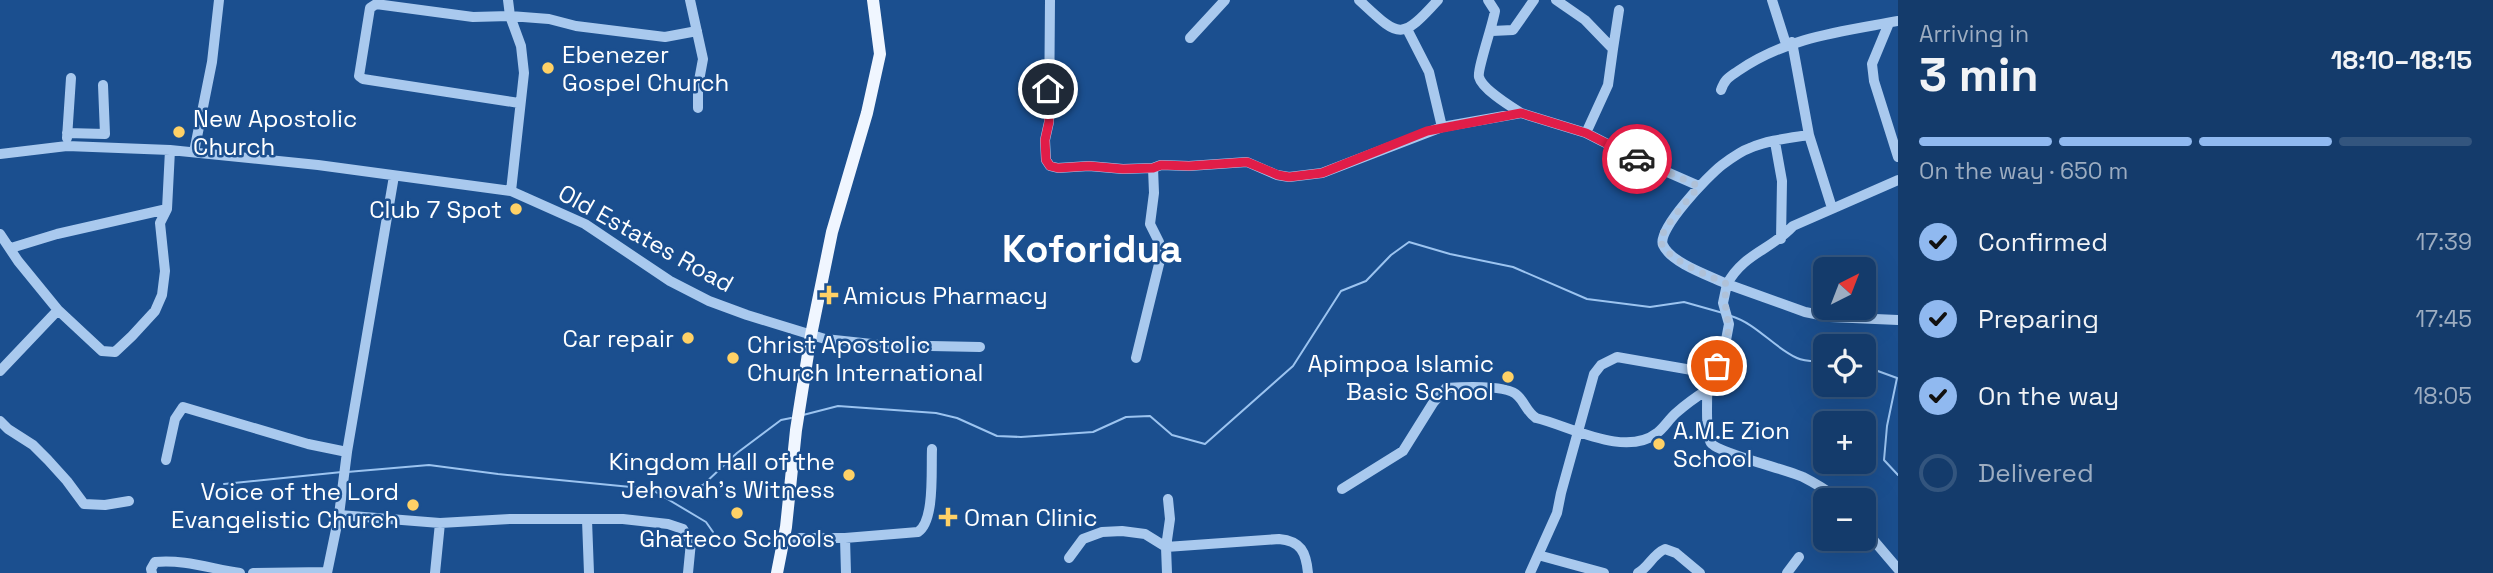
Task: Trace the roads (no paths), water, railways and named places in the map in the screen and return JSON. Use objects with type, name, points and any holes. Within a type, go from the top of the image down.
[{"type":"main road","points":[[777,573],[799,402],[811,335],[832,232],[877,72],[880,54],[873,0]]},
{"type":"street","points":[[194,152],[212,62],[219,0]]},
{"type":"street","points":[[508,0],[510,16],[522,46],[524,73],[511,191]]},
{"type":"street","points":[[690,0],[703,60],[698,86],[698,108]]},
{"type":"street","points":[[1050,0],[1049,122],[1045,140],[1046,160],[1050,166],[1058,168],[1089,166],[1123,169],[1247,162],[1289,177],[1322,173],[1442,127],[1521,113]]},
{"type":"street","points":[[1190,38],[1225,0]]},
{"type":"street","points":[[1359,0],[1390,27],[1407,29],[1438,0]]},
{"type":"street","points":[[1488,0],[1495,11],[1492,31],[1478,68],[1479,78],[1485,86],[1521,113],[1586,133],[1699,186]]},
{"type":"street","points":[[1492,31],[1513,30],[1534,0]]},
{"type":"street","points":[[1556,0],[1585,20],[1612,49]]},
{"type":"street","points":[[1772,0],[1789,43],[1809,135],[1832,208]]},
{"type":"street","points":[[519,103],[363,79],[359,76],[370,8],[376,4],[390,3],[473,17],[510,16],[665,37],[697,30]]},
{"type":"street","points":[[1586,133],[1608,85],[1619,10]]},
{"type":"street","points":[[1721,90],[1725,79],[1748,63],[1789,43],[1894,22]]},
{"type":"street","points":[[1894,22],[1872,64],[1874,81],[1898,157]]},
{"type":"street","points":[[1407,29],[1429,72],[1442,127]]},
{"type":"street","points":[[67,146],[71,78]]},
{"type":"street","points":[[67,133],[105,134],[103,85]]},
{"type":"street","points":[[1809,135],[1750,148],[1722,164],[1699,186],[1666,228],[1661,243],[1666,251],[1681,262],[1727,284],[1805,312],[1830,317],[1898,320]]},
{"type":"street","points":[[1774,142],[1782,181],[1781,239]]},
{"type":"street","name":"Old Estates Road","points":[[0,154],[67,146],[170,150],[460,182],[511,191],[585,224],[670,281],[709,301],[811,335],[881,345],[980,347]]},
{"type":"street","points":[[0,233],[18,261],[58,310],[102,351],[115,352],[155,311],[162,295],[165,271],[160,223],[167,209],[170,150]]},
{"type":"street","points":[[1136,358],[1161,256],[1150,224],[1154,193],[1153,168]]},
{"type":"street","points":[[253,573],[327,572],[394,176]]},
{"type":"street","points":[[1820,488],[1804,478],[1765,463],[1720,451],[1712,445],[1707,435],[1709,373],[1723,356],[1729,324],[1723,303],[1727,284],[1736,269],[1762,248],[1781,239],[1793,226],[1898,180]]},
{"type":"street","points":[[11,248],[57,234],[167,209]]},
{"type":"street","points":[[0,371],[58,310]]},
{"type":"street","points":[[1530,573],[1557,513],[1594,374],[1607,360],[1617,357],[1709,373]]},
{"type":"street","points":[[1342,489],[1403,451],[1433,403],[1446,388],[1506,388],[1517,394],[1535,418],[1601,439],[1627,443],[1647,439],[1660,431],[1676,412],[1707,390]]},
{"type":"street","points":[[166,460],[175,419],[183,407],[308,444],[347,452]]},
{"type":"street","points":[[0,421],[33,445],[67,481],[84,504],[105,505],[130,501]]},
{"type":"street","points":[[783,538],[845,538],[909,533],[923,528],[928,517],[932,449]]},
{"type":"street","points":[[1167,573],[1166,547],[1170,519],[1168,499]]},
{"type":"street","points":[[338,515],[440,523],[510,519],[623,519],[668,524],[683,529],[691,542],[688,573]]},
{"type":"street","points":[[587,520],[589,573]]},
{"type":"street","points":[[435,573],[440,523]]},
{"type":"street","points":[[1069,558],[1083,539],[1102,532],[1145,534],[1166,547],[1269,538],[1291,540],[1304,554],[1308,573]]},
{"type":"street","points":[[845,538],[846,573]]},
{"type":"street","points":[[1876,543],[1898,569]]},
{"type":"street","points":[[1638,573],[1665,549],[1676,553],[1700,573]]},
{"type":"street","points":[[1538,555],[1604,573]]},
{"type":"street","points":[[1787,573],[1798,557]]},
{"type":"street","points":[[152,573],[153,565],[162,561],[240,573]]},
{"type":"waterway","points":[[803,415],[838,406],[936,413],[957,418],[997,436],[1021,437],[1093,432],[1126,417],[1150,416],[1172,435],[1205,444],[1293,366],[1341,291],[1366,281],[1391,255],[1409,242],[1513,267],[1587,299],[1650,307],[1684,302],[1723,313]]},
{"type":"waterway","points":[[1731,316],[1749,324],[1797,358],[1813,361]]},
{"type":"waterway","points":[[1876,370],[1897,378],[1887,426],[1884,460],[1898,475]]},
{"type":"waterway","points":[[347,472],[429,465],[682,492],[703,485],[737,453],[781,420],[791,418]]},
{"type":"waterway","points":[[224,484],[342,472]]},
{"type":"waterway","points":[[654,491],[706,522],[713,532]]},
{"type":"place","name":"Ebenezer Gospel Church","points":[[548,68]]},
{"type":"place","name":"New Apostolic Church","points":[[179,132]]},
{"type":"place","name":"Club 7 Spot","points":[[516,209]]},
{"type":"place","name":"Amicus Pharmacy","points":[[829,295]]},
{"type":"place","name":"Car repair","points":[[688,338]]},
{"type":"place","name":"Christ Apostolic Church International","points":[[733,358]]},
{"type":"place","name":"Apimpoa Islamic Basic School","points":[[1508,377]]},
{"type":"place","name":"A.M.E Zion School","points":[[1659,444]]},
{"type":"place","name":"Kingdom Hall of the Jehovah's Witness","points":[[849,475]]},
{"type":"place","name":"Voice of the Lord Evangelistic Church","points":[[413,505]]},
{"type":"place","name":"Ghateco Schools","points":[[737,513]]},
{"type":"place","name":"Oman Clinic","points":[[948,517]]},
{"type":"district","name":"Koforidua","points":[[1092,249]]}]
